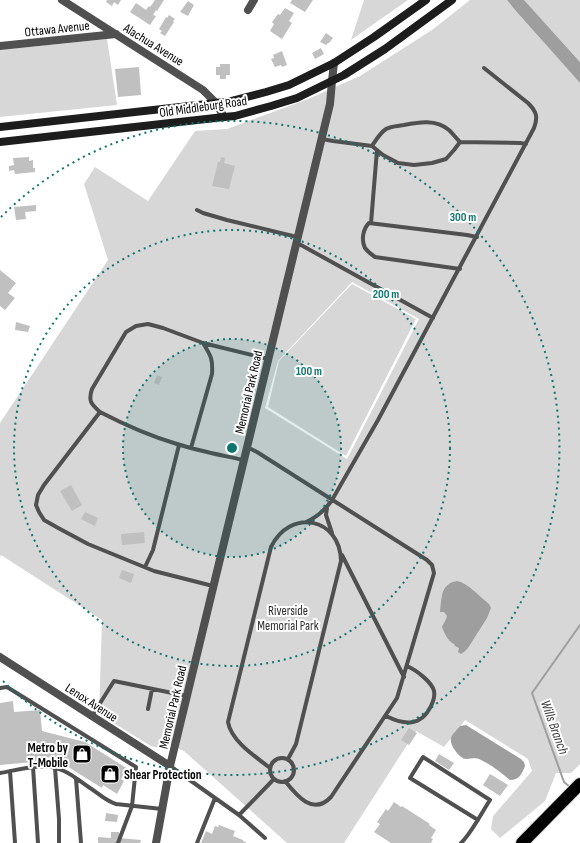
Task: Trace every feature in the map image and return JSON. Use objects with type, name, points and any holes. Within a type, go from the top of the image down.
[{"type":"highway","points":[[522,843],[580,784]]},
{"type":"main road","name":"Old Middleburg Road","points":[[0,128],[231,101],[289,85],[334,63],[426,0]]},
{"type":"main road","name":"Old Middleburg Road","points":[[0,142],[234,116],[296,98],[344,75],[385,48],[452,0]]},
{"type":"main road","points":[[76,119],[77,134]]},
{"type":"street","name":"Alachua Avenue","points":[[62,0],[190,81],[216,103],[224,117]]},
{"type":"street","points":[[248,10],[254,0]]},
{"type":"street","name":"Ottawa Avenue","points":[[0,46],[116,34]]},
{"type":"street","name":"Memorial Park Road","points":[[156,843],[170,766],[330,104],[334,63]]},
{"type":"street","name":"Lenox Avenue","points":[[0,657],[170,766]]},
{"type":"lane","points":[[304,523],[320,515],[332,500],[378,420],[460,269],[537,121],[537,115],[534,109],[528,103],[484,68]]},
{"type":"lane","points":[[372,146],[380,134],[386,129],[393,126],[421,122],[430,122],[448,129],[460,142],[526,144]]},
{"type":"lane","points":[[321,139],[372,146],[383,155],[398,163],[414,165],[432,163],[446,159],[460,142]]},
{"type":"lane","points":[[371,223],[377,150]]},
{"type":"lane","points":[[197,210],[297,241],[301,245],[433,318]]},
{"type":"lane","points":[[460,269],[375,257],[365,248],[363,241],[365,226],[371,223],[477,236]]},
{"type":"lane","points":[[243,460],[178,445],[120,423],[100,412],[90,403],[89,396],[126,332],[136,326],[148,324],[203,343],[268,359]]},
{"type":"lane","points":[[191,448],[212,374],[213,363],[203,343]]},
{"type":"lane","points":[[100,412],[38,495],[36,505],[44,520],[88,544],[154,571],[213,586]]},
{"type":"lane","points":[[145,567],[154,550],[178,445]]},
{"type":"lane","points":[[246,449],[251,449],[257,452],[428,560],[434,572],[397,698],[332,797],[326,803],[313,805],[306,802],[285,781]]},
{"type":"lane","points":[[327,508],[326,515],[332,534],[404,677]]},
{"type":"lane","points":[[270,768],[250,752],[236,738],[231,732],[228,722],[271,547],[274,540],[283,530],[291,526],[304,523],[309,522],[318,524],[326,528],[332,534]]},
{"type":"lane","points":[[288,759],[296,744],[341,562],[341,553]]},
{"type":"lane","points":[[386,716],[395,721],[406,723],[416,722],[429,710],[434,700],[434,692],[430,684],[414,669],[407,666]]},
{"type":"lane","points":[[92,716],[114,681],[187,696]]},
{"type":"lane","points":[[0,688],[7,687],[136,767],[132,806],[118,843]]},
{"type":"lane","points":[[148,709],[152,689]]},
{"type":"lane","points":[[461,843],[466,839],[478,820],[490,800],[423,757],[410,778],[478,820]]},
{"type":"lane","points":[[284,758],[288,759],[293,765],[293,773],[289,779],[281,782],[274,779],[270,772],[270,768],[273,761],[284,758]]},
{"type":"lane","points":[[0,772],[40,766],[55,768],[63,770],[110,802],[162,809]]},
{"type":"lane","points":[[170,766],[239,815],[265,838]]},
{"type":"lane","points":[[33,767],[38,843]]},
{"type":"lane","points":[[55,768],[59,819],[59,843]]},
{"type":"lane","points":[[10,771],[15,843]]},
{"type":"lane","points":[[76,779],[81,843]]},
{"type":"lane","points":[[239,815],[274,779]]},
{"type":"lane","points":[[197,843],[215,798]]},
{"type":"green space","points":[[364,0],[408,0],[351,40]]},
{"type":"green space","name":"Riverside Memorial Park","points":[[470,0],[507,0],[580,83],[580,764],[571,773],[556,773],[545,801],[500,838],[491,829],[493,816],[532,771],[528,759],[465,720],[444,747],[416,731],[344,843],[287,843],[184,751],[168,744],[162,749],[151,746],[99,714],[102,620],[1,555],[0,557],[0,423],[108,260],[84,184],[95,167],[148,201],[195,131],[227,129],[308,99],[360,76],[432,30]],"holes":[[[352,282],[419,319],[347,459],[265,408],[278,361]]]},
{"type":"green space","points":[[524,0],[580,0],[580,62],[530,7]]},
{"type":"green space","points":[[107,39],[117,105],[0,117],[0,50]]},
{"type":"green space","points":[[352,284],[416,319],[346,456],[268,407],[279,361]]},
{"type":"shaded area","points":[[507,0],[524,0],[580,62],[580,83],[515,10]]},
{"type":"shaded area","points":[[457,581],[470,587],[489,604],[491,608],[487,618],[468,648],[461,654],[458,652],[459,648],[448,639],[445,634],[442,627],[447,616],[444,612],[440,612],[445,588],[447,585]]},
{"type":"shaded area","points":[[466,725],[521,759],[525,766],[520,776],[516,779],[510,780],[481,760],[475,758],[466,759],[461,757],[453,748],[451,738],[460,726]]},
{"type":"building","points":[[107,0],[121,0],[118,5],[114,2],[112,6],[106,2]]},
{"type":"building","points":[[155,0],[164,0],[153,15],[156,16],[150,25],[130,12],[136,3],[146,10]]},
{"type":"building","points":[[292,0],[313,0],[305,12],[290,3]]},
{"type":"building","points":[[188,1],[194,5],[188,16],[180,12]]},
{"type":"building","points":[[285,8],[294,13],[289,21],[292,23],[282,39],[270,31],[274,24],[272,22]]},
{"type":"building","points":[[169,15],[175,19],[165,36],[160,33],[162,31],[159,29],[166,17],[167,18]]},
{"type":"building","points":[[326,33],[333,38],[326,45],[320,42]]},
{"type":"building","points":[[321,48],[324,54],[315,59],[312,53]]},
{"type":"building","points":[[282,51],[287,65],[275,67],[271,59],[274,58],[273,55]]},
{"type":"building","points":[[220,64],[230,64],[230,75],[226,75],[226,79],[220,79],[220,75],[216,75],[216,67],[220,67]]},
{"type":"building","points":[[139,67],[141,95],[118,97],[115,69]]},
{"type":"building","points":[[29,157],[29,161],[33,160],[33,168],[35,168],[35,172],[15,174],[14,170],[9,171],[9,166],[14,165],[13,158]]},
{"type":"building","points":[[221,157],[225,158],[224,163],[235,166],[229,189],[212,186],[218,162],[220,162]]},
{"type":"building","points":[[36,205],[36,211],[25,212],[26,219],[16,220],[14,207]]},
{"type":"building","points":[[0,270],[16,283],[8,293],[15,298],[5,310],[0,306]]},
{"type":"building","points":[[16,322],[30,326],[28,332],[15,330]]},
{"type":"building","points":[[157,375],[162,377],[159,385],[154,383]]},
{"type":"building","points":[[71,485],[82,505],[72,511],[60,491]]},
{"type":"building","points":[[85,512],[98,518],[95,526],[81,519]]},
{"type":"building","points":[[144,532],[145,543],[122,545],[121,534]]},
{"type":"building","points":[[122,570],[134,574],[131,583],[119,578]]},
{"type":"building","points":[[13,701],[14,712],[40,710],[42,731],[85,742],[128,769],[121,779],[124,781],[117,794],[103,785],[102,788],[62,763],[64,760],[59,758],[44,757],[44,761],[0,765],[0,703]]},
{"type":"building","points":[[409,728],[417,733],[409,745],[401,740]]},
{"type":"building","points":[[439,754],[454,763],[449,770],[435,761]]},
{"type":"building","points":[[490,774],[508,785],[500,796],[483,785]]},
{"type":"building","points":[[394,802],[430,824],[429,825],[436,830],[431,838],[433,839],[431,843],[391,843],[374,832],[380,824],[377,822],[386,809],[388,811]]},
{"type":"building","points":[[106,813],[118,815],[117,822],[105,821]]},
{"type":"building","points":[[219,825],[235,831],[233,836],[247,843],[201,843],[206,831],[212,834],[215,826],[218,827]]},
{"type":"building","points":[[111,832],[119,832],[119,838],[141,840],[140,843],[98,843],[98,837],[111,838]]},
{"type":"waterway","name":"Wills Branch","points":[[570,787],[564,782],[532,693],[580,625]]},
{"type":"place","name":"Metro by T-Mobile","points":[[82,754]]},
{"type":"place","name":"Shear Protection","points":[[110,774]]}]
